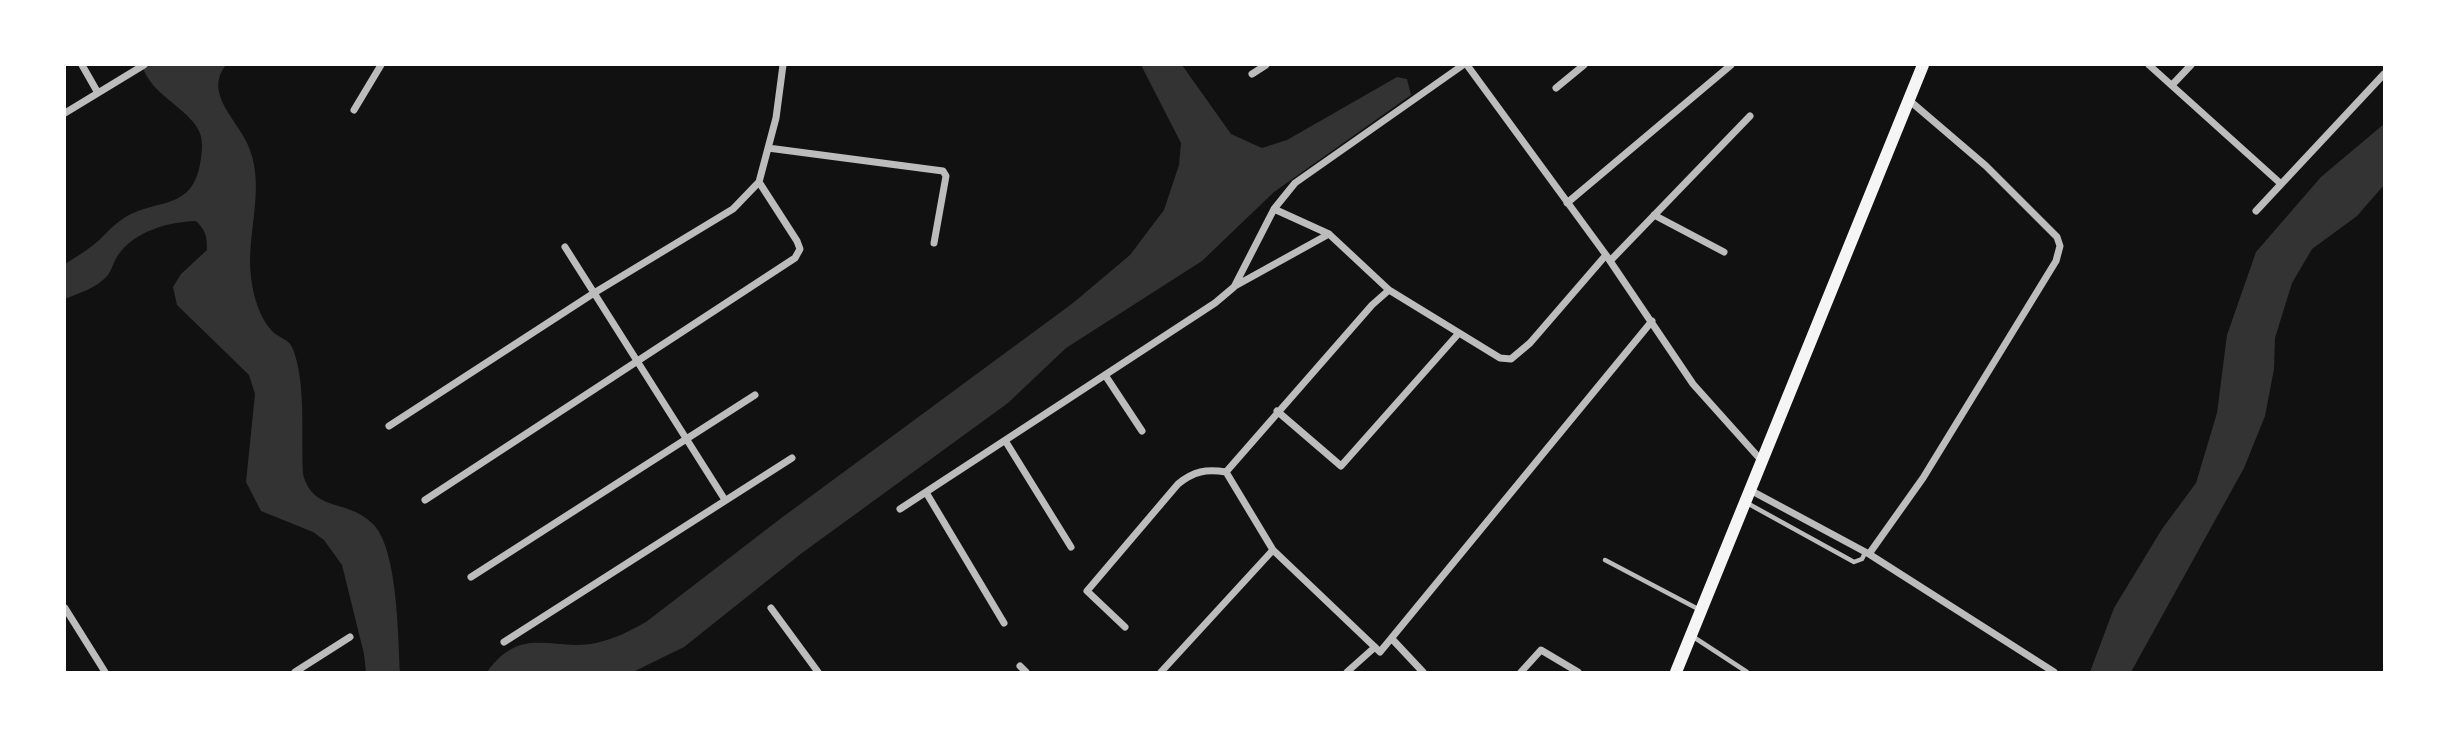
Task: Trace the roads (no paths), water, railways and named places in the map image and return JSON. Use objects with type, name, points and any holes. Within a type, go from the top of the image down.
[{"type":"main road","points":[[1676,672],[1923,65]]},
{"type":"street","points":[[82,65],[98,93]]},
{"type":"street","points":[[65,113],[144,65]]},
{"type":"street","points":[[354,110],[381,65]]},
{"type":"street","points":[[389,426],[594,293],[733,209],[758,182],[776,118],[783,65]]},
{"type":"street","points":[[1252,74],[1266,65]]},
{"type":"street","points":[[1234,287],[1274,209],[1295,183],[1465,65],[1608,258],[1693,384],[1761,460]]},
{"type":"street","points":[[1556,88],[1584,65]]},
{"type":"street","points":[[1567,203],[1731,65]]},
{"type":"street","points":[[2150,65],[2280,183]]},
{"type":"street","points":[[2173,84],[2191,65]]},
{"type":"street","points":[[2256,211],[2384,74]]},
{"type":"street","points":[[1867,553],[1923,478],[2056,261],[2060,246],[2057,237],[1986,166],[1910,101]]},
{"type":"street","points":[[1274,209],[1329,234],[1389,290],[1500,358],[1511,359],[1530,344],[1608,258],[1751,116]]},
{"type":"street","points":[[768,148],[943,171],[946,176],[934,243]]},
{"type":"street","points":[[425,500],[795,258],[800,249],[797,241],[758,182]]},
{"type":"street","points":[[1654,215],[1724,252]]},
{"type":"street","points":[[900,509],[928,494],[1216,303],[1234,287],[1329,234]]},
{"type":"street","points":[[565,247],[725,500]]},
{"type":"street","points":[[1226,472],[1277,411],[1372,305],[1389,290]]},
{"type":"street","points":[[1347,672],[1393,640],[1652,321]]},
{"type":"street","points":[[1277,411],[1341,467],[1459,332]]},
{"type":"street","points":[[1105,375],[1142,431]]},
{"type":"street","points":[[471,578],[755,395]]},
{"type":"street","points":[[1006,442],[1072,547]]},
{"type":"street","points":[[505,642],[792,458]]},
{"type":"street","points":[[1125,627],[1087,591],[1184,480],[1206,469],[1226,472]]},
{"type":"street","points":[[1226,472],[1273,550],[1378,650]]},
{"type":"street","points":[[928,494],[1004,623]]},
{"type":"street","points":[[1747,496],[1867,553],[2054,672]]},
{"type":"street","points":[[1161,672],[1273,550]]},
{"type":"street","points":[[65,608],[105,672]]},
{"type":"street","points":[[771,608],[818,672]]},
{"type":"street","points":[[295,672],[350,637]]},
{"type":"street","points":[[1393,640],[1423,672]]},
{"type":"street","points":[[1521,672],[1541,650],[1578,672]]},
{"type":"lane","points":[[1747,496],[1854,562],[1867,553]]},
{"type":"lane","points":[[1605,560],[1701,611]]},
{"type":"lane","points":[[1691,636],[1747,672]]}]
